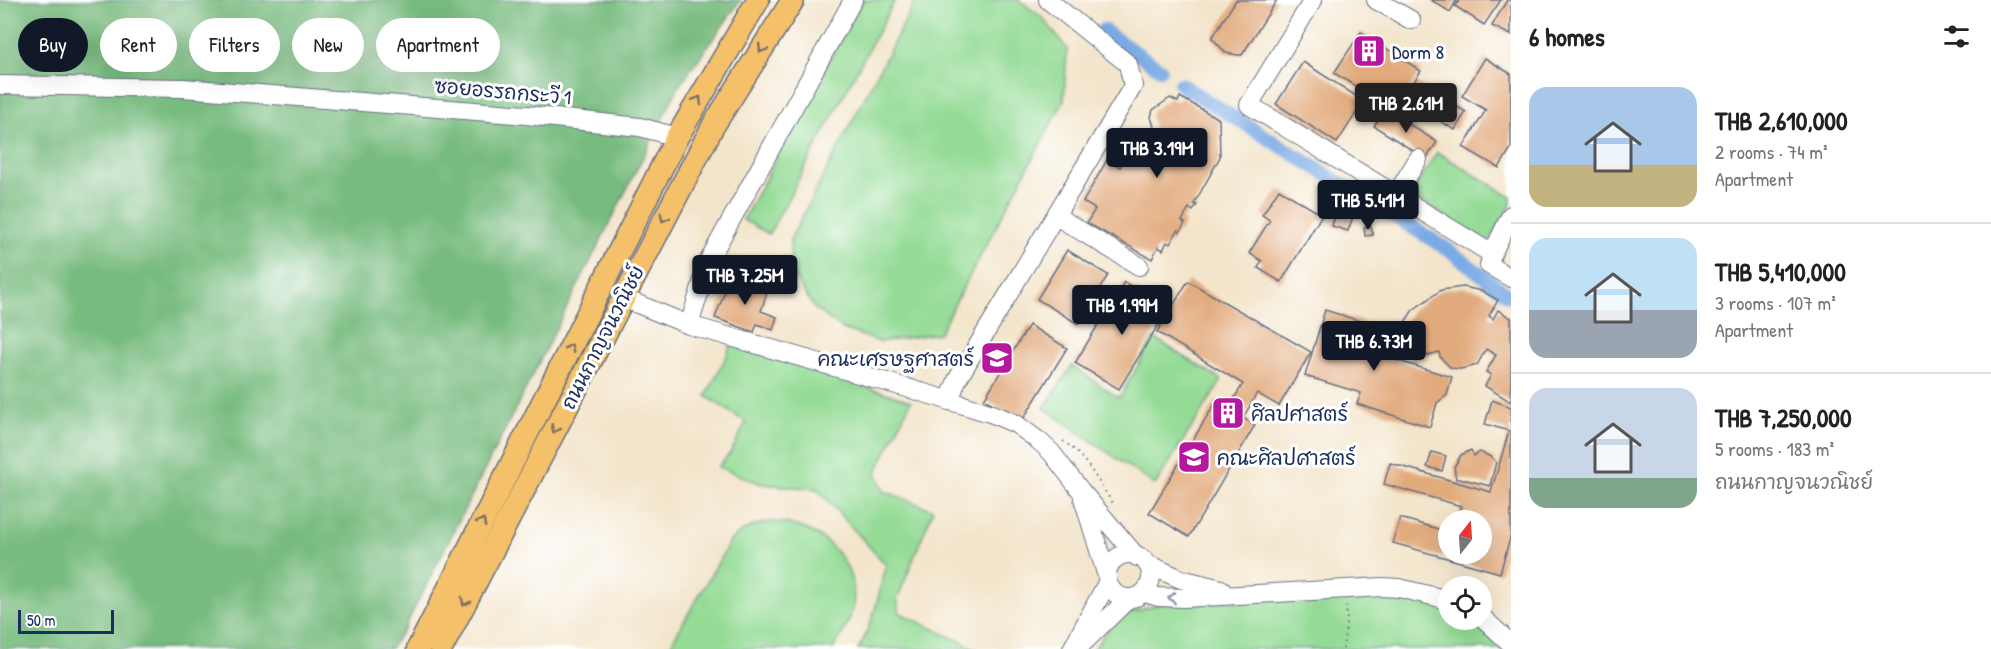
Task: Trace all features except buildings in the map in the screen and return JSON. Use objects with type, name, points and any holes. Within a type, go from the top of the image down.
[{"type":"main road","name":"ถนนกาญจนวณิชย์","points":[[418,649],[677,137],[758,0]]},
{"type":"main road","name":"ถนนกาญจนวณิชย์","points":[[441,649],[713,126],[793,0]]},
{"type":"main road","points":[[600,289],[622,298]]},
{"type":"street","points":[[689,325],[710,258],[853,0]]},
{"type":"street","points":[[949,401],[957,380],[1133,86],[1128,64],[1048,0]]},
{"type":"street","points":[[1313,0],[1249,105],[1492,254]]},
{"type":"street","points":[[1376,0],[1411,20]]},
{"type":"street","name":"ซอยอรรถกระวี 1","points":[[0,85],[195,89],[538,116],[640,127],[677,137]]},
{"type":"street","points":[[1396,195],[1418,159]]},
{"type":"street","points":[[1511,215],[1489,265],[1511,278]]},
{"type":"street","points":[[1056,216],[1139,266]]},
{"type":"street","points":[[622,298],[689,325],[993,414],[1029,433],[1051,452],[1081,491],[1150,571],[1151,579],[1137,595],[1077,649]]},
{"type":"street","points":[[1081,491],[1107,578],[1117,594],[1184,598],[1400,588],[1438,597]]},
{"type":"street","points":[[1072,649],[1107,578],[1108,567],[1117,557],[1124,555],[1142,560],[1196,584],[1243,594]]},
{"type":"street","points":[[1492,626],[1511,645]]},
{"type":"path","points":[[1061,440],[1075,449],[1116,507]]},
{"type":"path","points":[[1343,649],[1347,617],[1344,589]]},
{"type":"green space","points":[[0,0],[741,0],[679,86],[405,627],[390,649],[0,649]]},
{"type":"green space","points":[[862,0],[895,0],[769,234],[743,220]]},
{"type":"green space","points":[[916,0],[1019,0],[1043,18],[1067,49],[1064,100],[939,333],[880,342],[843,329],[814,308],[791,272],[790,240]]},
{"type":"green space","points":[[1437,152],[1511,197],[1511,205],[1488,242],[1411,195]]},
{"type":"green space","points":[[1154,338],[1222,380],[1155,485],[1044,408],[1072,366],[1119,398]]},
{"type":"green space","points":[[731,344],[911,401],[876,473],[884,491],[933,510],[897,600],[900,613],[976,649],[858,649],[872,619],[886,565],[817,489],[762,484],[718,467],[731,452],[746,422],[706,396]]},
{"type":"green space","points":[[769,522],[786,523],[803,528],[831,546],[842,558],[853,589],[853,607],[833,649],[668,649],[731,540],[749,528]]},
{"type":"green space","points":[[1400,594],[1438,604],[1438,630],[1482,630],[1496,640],[1502,649],[1094,649],[1116,617],[1160,604]]},
{"type":"waterway","points":[[1103,30],[1160,69]]},
{"type":"waterway","points":[[1180,84],[1447,249],[1511,297]]},
{"type":"place","name":"Dorm 8","points":[[1369,51]]},
{"type":"place","name":"คณะเศรษฐศาสตร์","points":[[997,358]]},
{"type":"place","name":"ศิลปศาสตร์","points":[[1228,413]]},
{"type":"place","name":"คณะศิลปศาสตร์","points":[[1194,457]]}]
